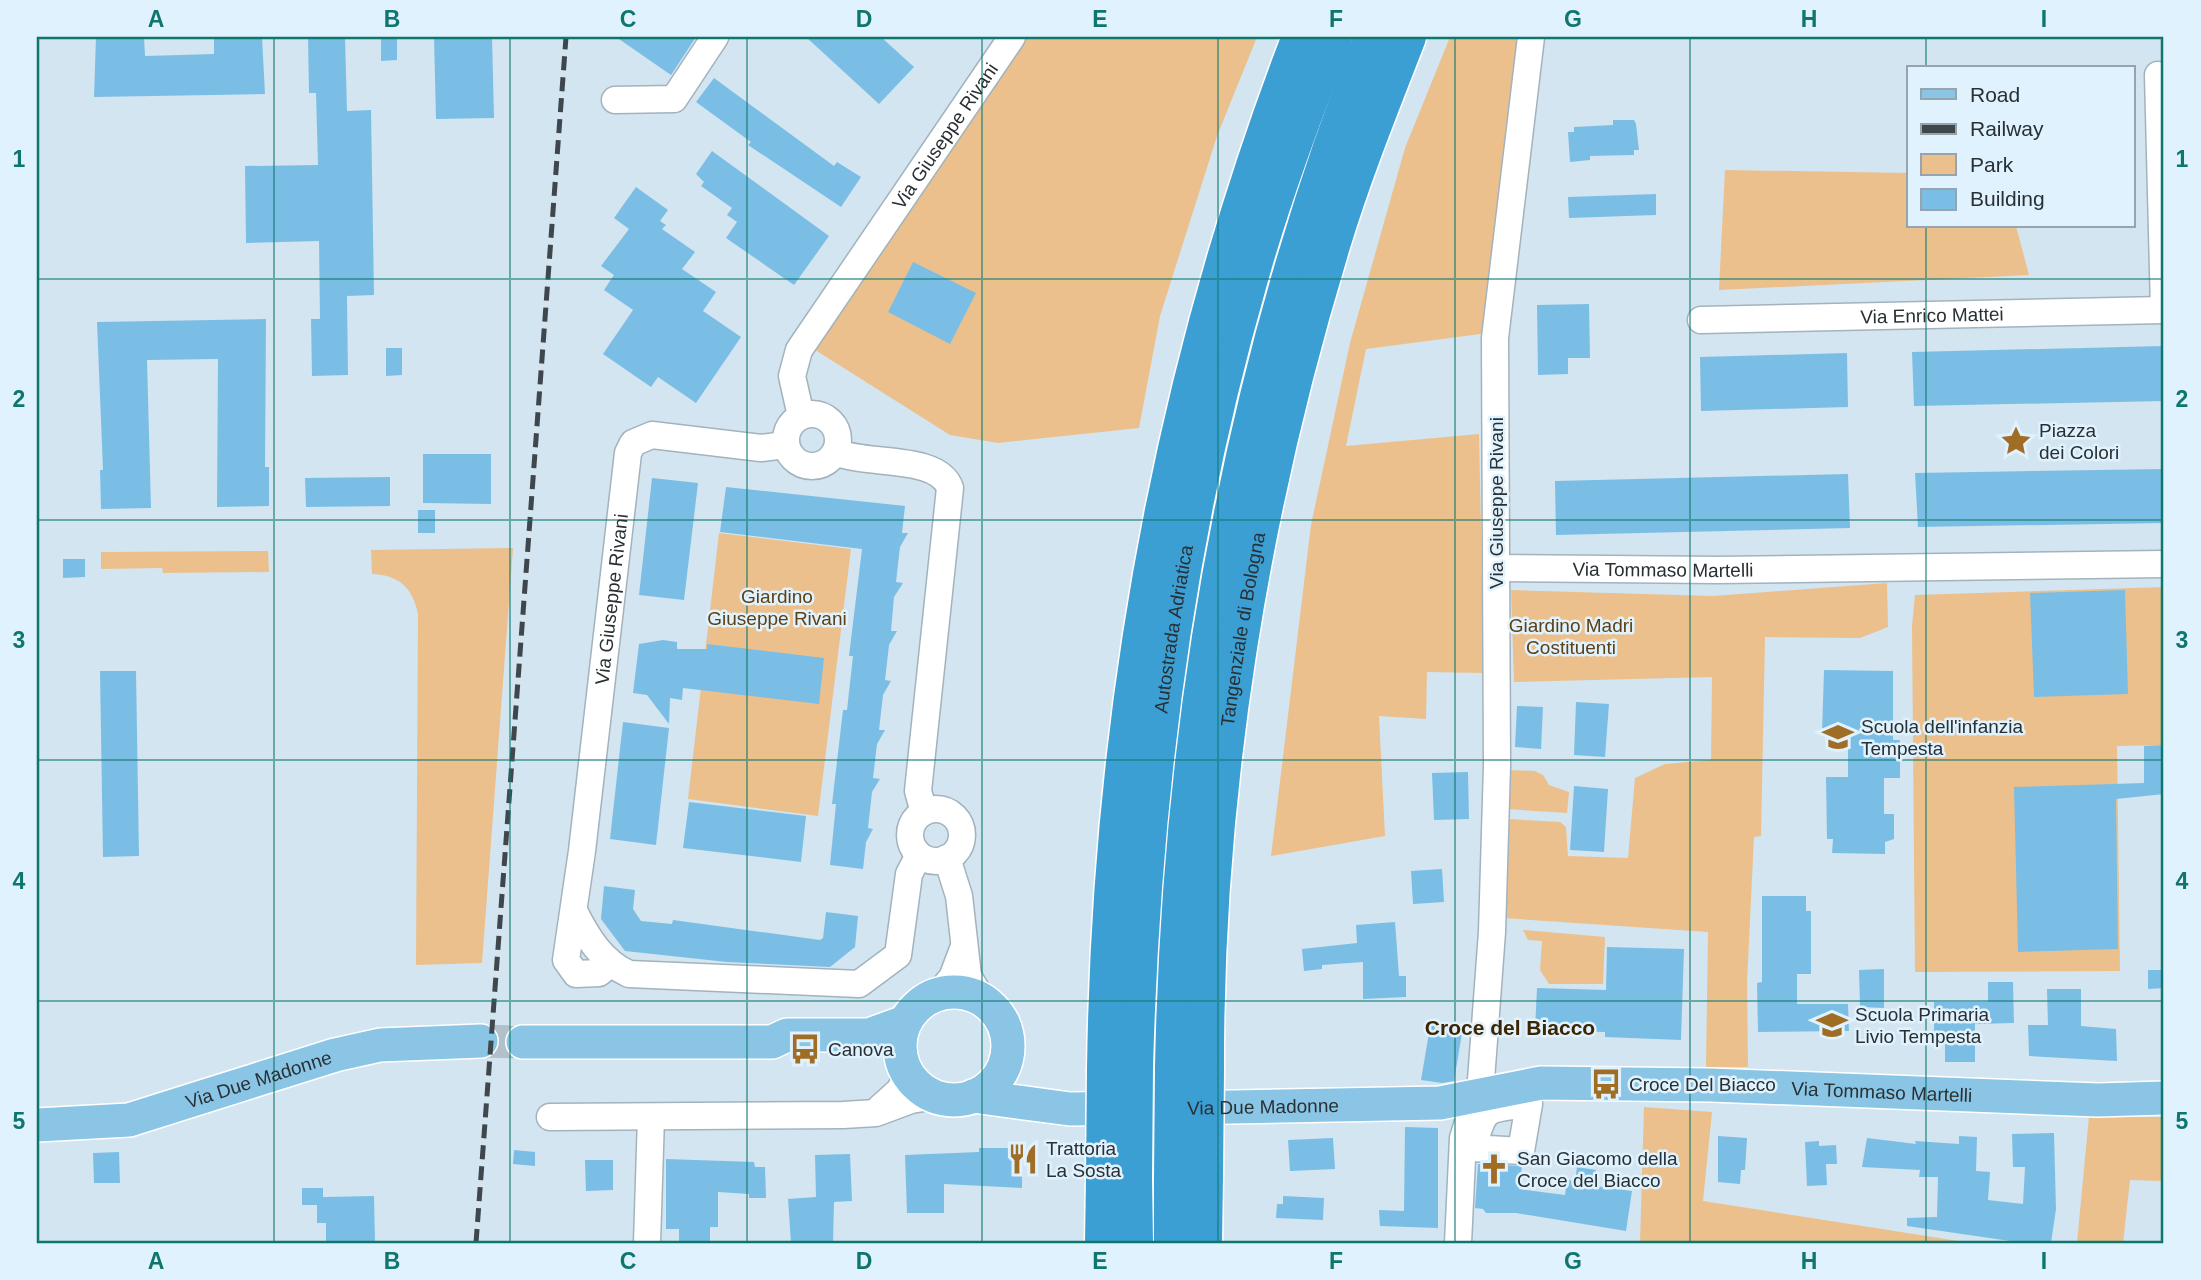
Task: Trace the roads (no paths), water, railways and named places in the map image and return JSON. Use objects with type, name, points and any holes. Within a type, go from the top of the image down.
[{"type":"highway","points":[[1120,1068],[1109,932],[1120,795],[1140,637],[1157,538],[1207,321],[1250,177],[1301,37]]},
{"type":"highway","name":"Autostrada Adriatica","points":[[1134,1243],[1119,1179],[1120,1068],[1153,763],[1186,545],[1248,281],[1333,37]]},
{"type":"highway","name":"Autostrada Adriatica","points":[[1189,1069],[1183,869],[1208,646],[1223,554],[1264,370],[1284,300],[1346,106],[1373,37]]},
{"type":"highway","name":"Tangenziale di Bologna","points":[[1203,1243],[1189,1177],[1189,1069],[1207,952],[1221,780],[1253,561],[1269,480],[1313,306],[1333,239],[1407,37]]},
{"type":"highway","points":[[1388,87],[1419,37]]},
{"type":"highway","points":[[1172,1243],[1189,1177]]},
{"type":"highway","points":[[1104,1243],[1119,1179]]},
{"type":"main road","points":[[523,1042],[772,1042],[787,1035],[869,1035],[905,1022],[923,1002],[936,996],[964,993],[983,1001],[999,1017],[1023,1083],[1048,1105]]},
{"type":"main road","points":[[905,1022],[900,1045],[907,1071],[916,1084],[934,1096],[948,1100],[973,1096],[999,1077],[1009,1048]]},
{"type":"main road","name":"Via Due Madonne","points":[[37,1125],[98,1124],[129,1120],[312,1062],[380,1045],[481,1041]]},
{"type":"main road","points":[[772,1042],[785,1049],[863,1051],[907,1071]]},
{"type":"main road","name":"Via Tommaso Martelli","points":[[1477,1096],[1524,1084],[1541,1083],[1711,1085],[2098,1100],[2164,1098]]},
{"type":"main road","name":"Via Due Madonne","points":[[973,1096],[1070,1109],[1440,1103],[1477,1096]]},
{"type":"street","points":[[615,100],[674,99],[715,37]]},
{"type":"street","name":"Via Giuseppe Rivani","points":[[801,416],[792,376],[799,350],[1012,37]]},
{"type":"street","name":"Via Giuseppe Rivani","points":[[1458,1243],[1463,1138],[1477,1096],[1490,986],[1497,568],[1495,338],[1531,37]]},
{"type":"street","name":"Via Enrico Mattei","points":[[1701,320],[2164,310],[2158,75]]},
{"type":"street","points":[[814,414],[831,421],[838,436],[836,452],[824,464],[807,466],[793,459],[786,445],[788,429],[801,416],[814,414]]},
{"type":"street","name":"Via Giuseppe Rivani","points":[[786,445],[761,448],[652,435],[633,443],[628,453],[575,911],[566,960],[576,974],[593,974],[610,964],[641,976],[782,982],[815,979],[855,984],[863,982],[898,955],[909,874],[919,855],[912,846],[910,830],[918,816],[925,812]]},
{"type":"street","points":[[836,452],[852,458],[930,467],[944,477],[950,488],[918,791],[925,812],[942,810],[950,813],[961,828],[960,845],[947,858],[931,860],[919,855]]},
{"type":"street","name":"Via Tommaso Martelli","points":[[1497,568],[1717,570],[2164,564]]},
{"type":"street","points":[[947,858],[959,895],[968,976],[983,1001]]},
{"type":"street","points":[[936,996],[952,978],[963,949]]},
{"type":"street","points":[[866,1114],[892,1100],[907,1071]]},
{"type":"street","points":[[550,1117],[866,1114],[934,1096]]},
{"type":"street","points":[[647,1243],[651,1117]]},
{"type":"tunnel","points":[[481,1041],[523,1042]]},
{"type":"railway","points":[[476,1243],[566,37]]},
{"type":"place","name":"Piazza dei Colori","points":[[2016,441]]},
{"type":"place","name":"Scuola dell'infanzia Tempesta","points":[[1838,737]]},
{"type":"place","name":"Scuola Primaria Livio Tempesta","points":[[1832,1025]]},
{"type":"place","name":"Canova","points":[[805,1049]]},
{"type":"place","name":"Croce Del Biacco","points":[[1606,1084]]},
{"type":"place","name":"Trattoria La Sosta","points":[[1023,1159]]},
{"type":"place","name":"San Giacomo della Croce del Biacco","points":[[1494,1169]]},
{"type":"district","name":"Croce del Biacco","points":[[1510,1028]]},
{"type":"park label","name":"Giardino Giuseppe Rivani","points":[[777,607]]},
{"type":"park label","name":"Giardino Madri Costituenti","points":[[1571,636]]}]
